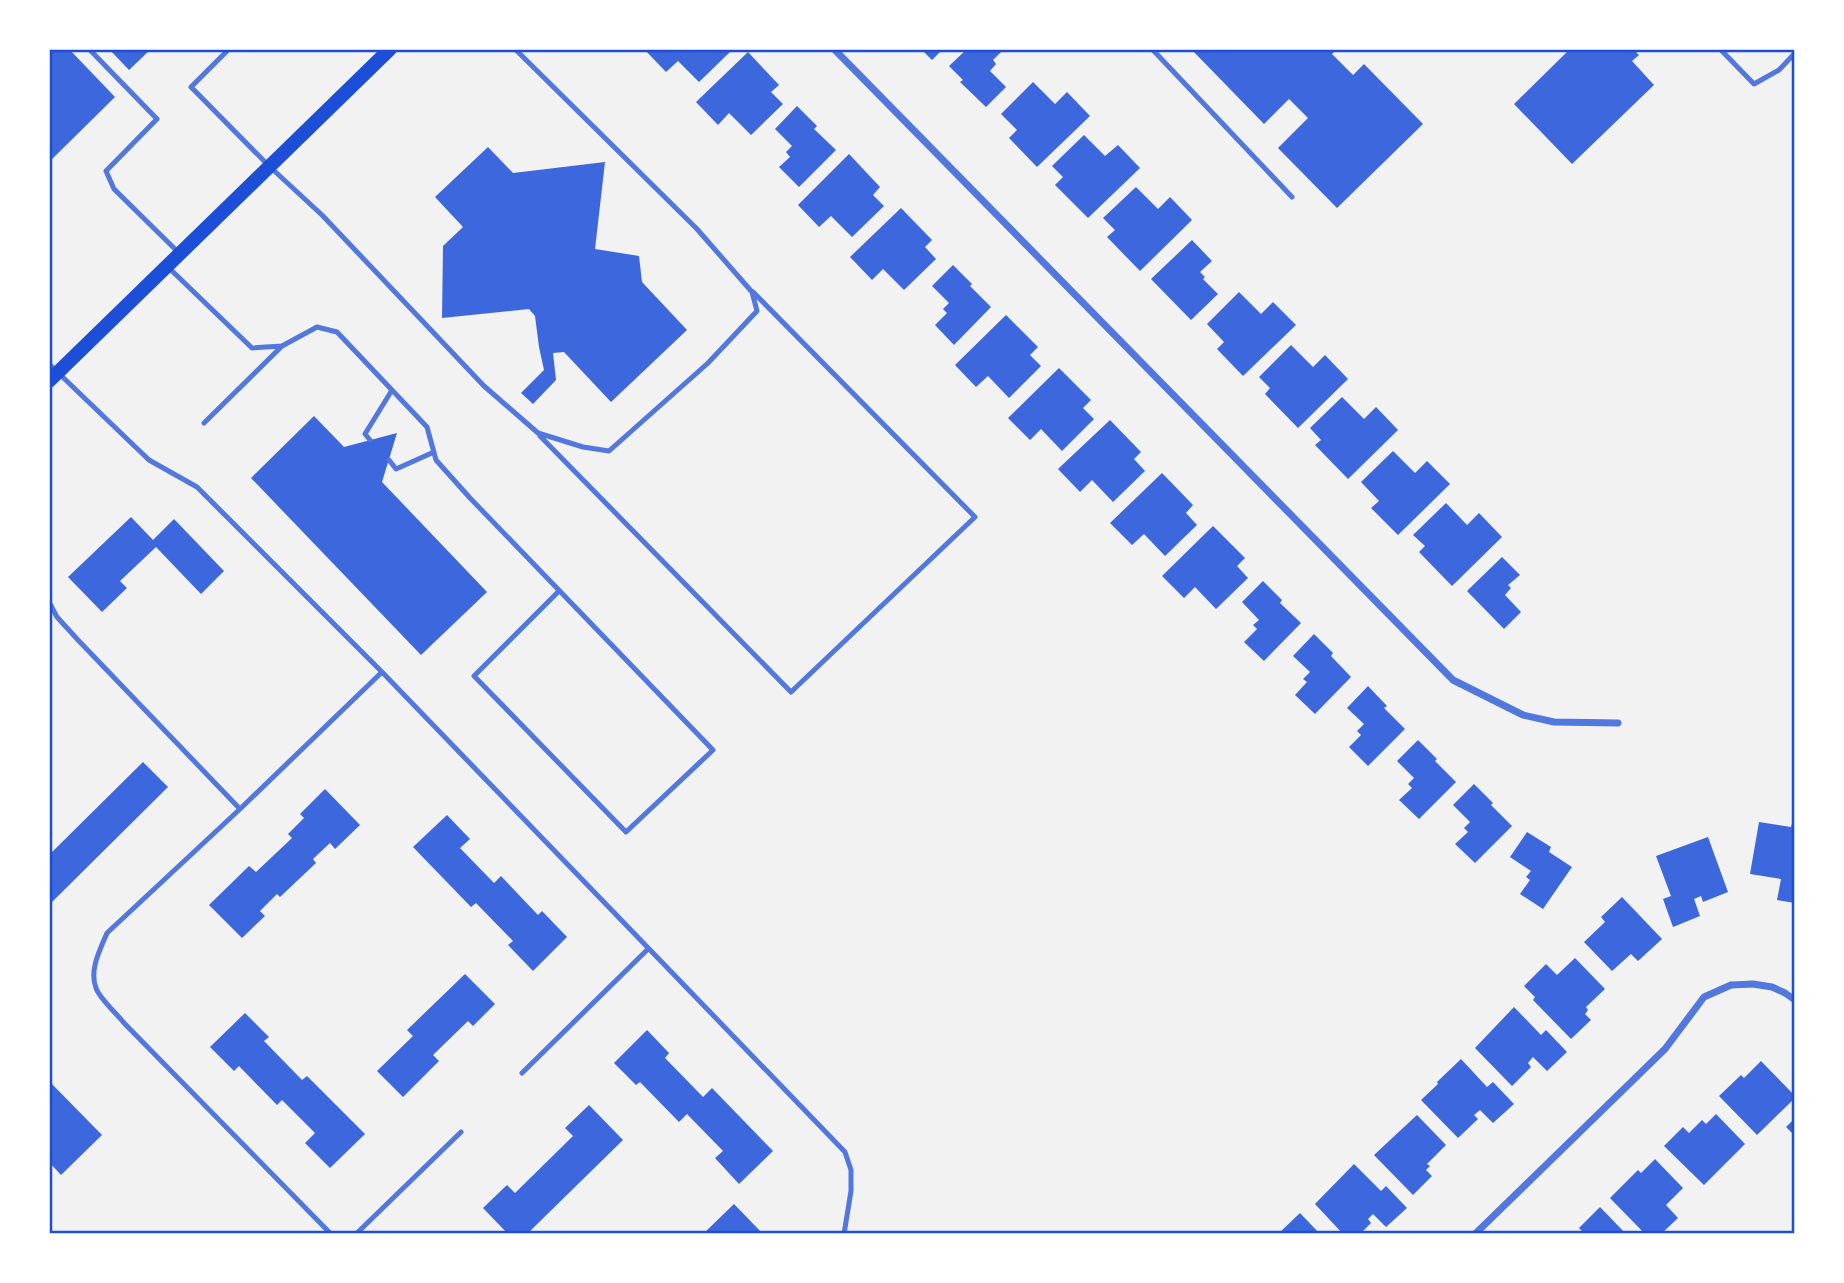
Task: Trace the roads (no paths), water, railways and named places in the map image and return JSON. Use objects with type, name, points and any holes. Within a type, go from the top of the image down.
[{"type":"main road","points":[[52,372],[167,266],[380,52]]},
{"type":"street","points":[[834,49],[1452,680],[1523,715],[1554,722],[1618,723]]},
{"type":"street","points":[[1475,1234],[1665,1049],[1704,997],[1731,985],[1753,984],[1772,986],[1795,1000]]},
{"type":"lane","points":[[89,49],[157,119],[106,171],[114,189],[180,253]]},
{"type":"lane","points":[[229,49],[191,87],[322,215],[484,386],[538,433],[790,692],[975,517],[752,292],[696,229],[515,49]]},
{"type":"lane","points":[[1152,49],[1292,197]]},
{"type":"lane","points":[[1720,49],[1754,84],[1779,70],[1795,53]]},
{"type":"lane","points":[[167,266],[252,348],[282,346]]},
{"type":"lane","points":[[538,433],[583,447],[609,451],[708,363],[757,310],[752,292]]},
{"type":"lane","points":[[204,423],[282,346],[317,327],[337,332],[427,428],[436,460],[470,498],[713,750],[626,832],[474,676],[559,591]]},
{"type":"lane","points":[[52,372],[149,460],[197,487],[382,672],[845,1152],[851,1170],[851,1191],[844,1234]]},
{"type":"lane","points":[[370,440],[365,434],[392,390]]},
{"type":"lane","points":[[389,460],[396,469],[434,453]]},
{"type":"lane","points":[[49,602],[57,617],[78,640],[240,809]]},
{"type":"lane","points":[[331,1234],[134,1033],[96,990],[94,974],[97,956],[107,933],[382,672]]},
{"type":"lane","points":[[522,1073],[648,949]]},
{"type":"lane","points":[[356,1234],[461,1132]]}]
